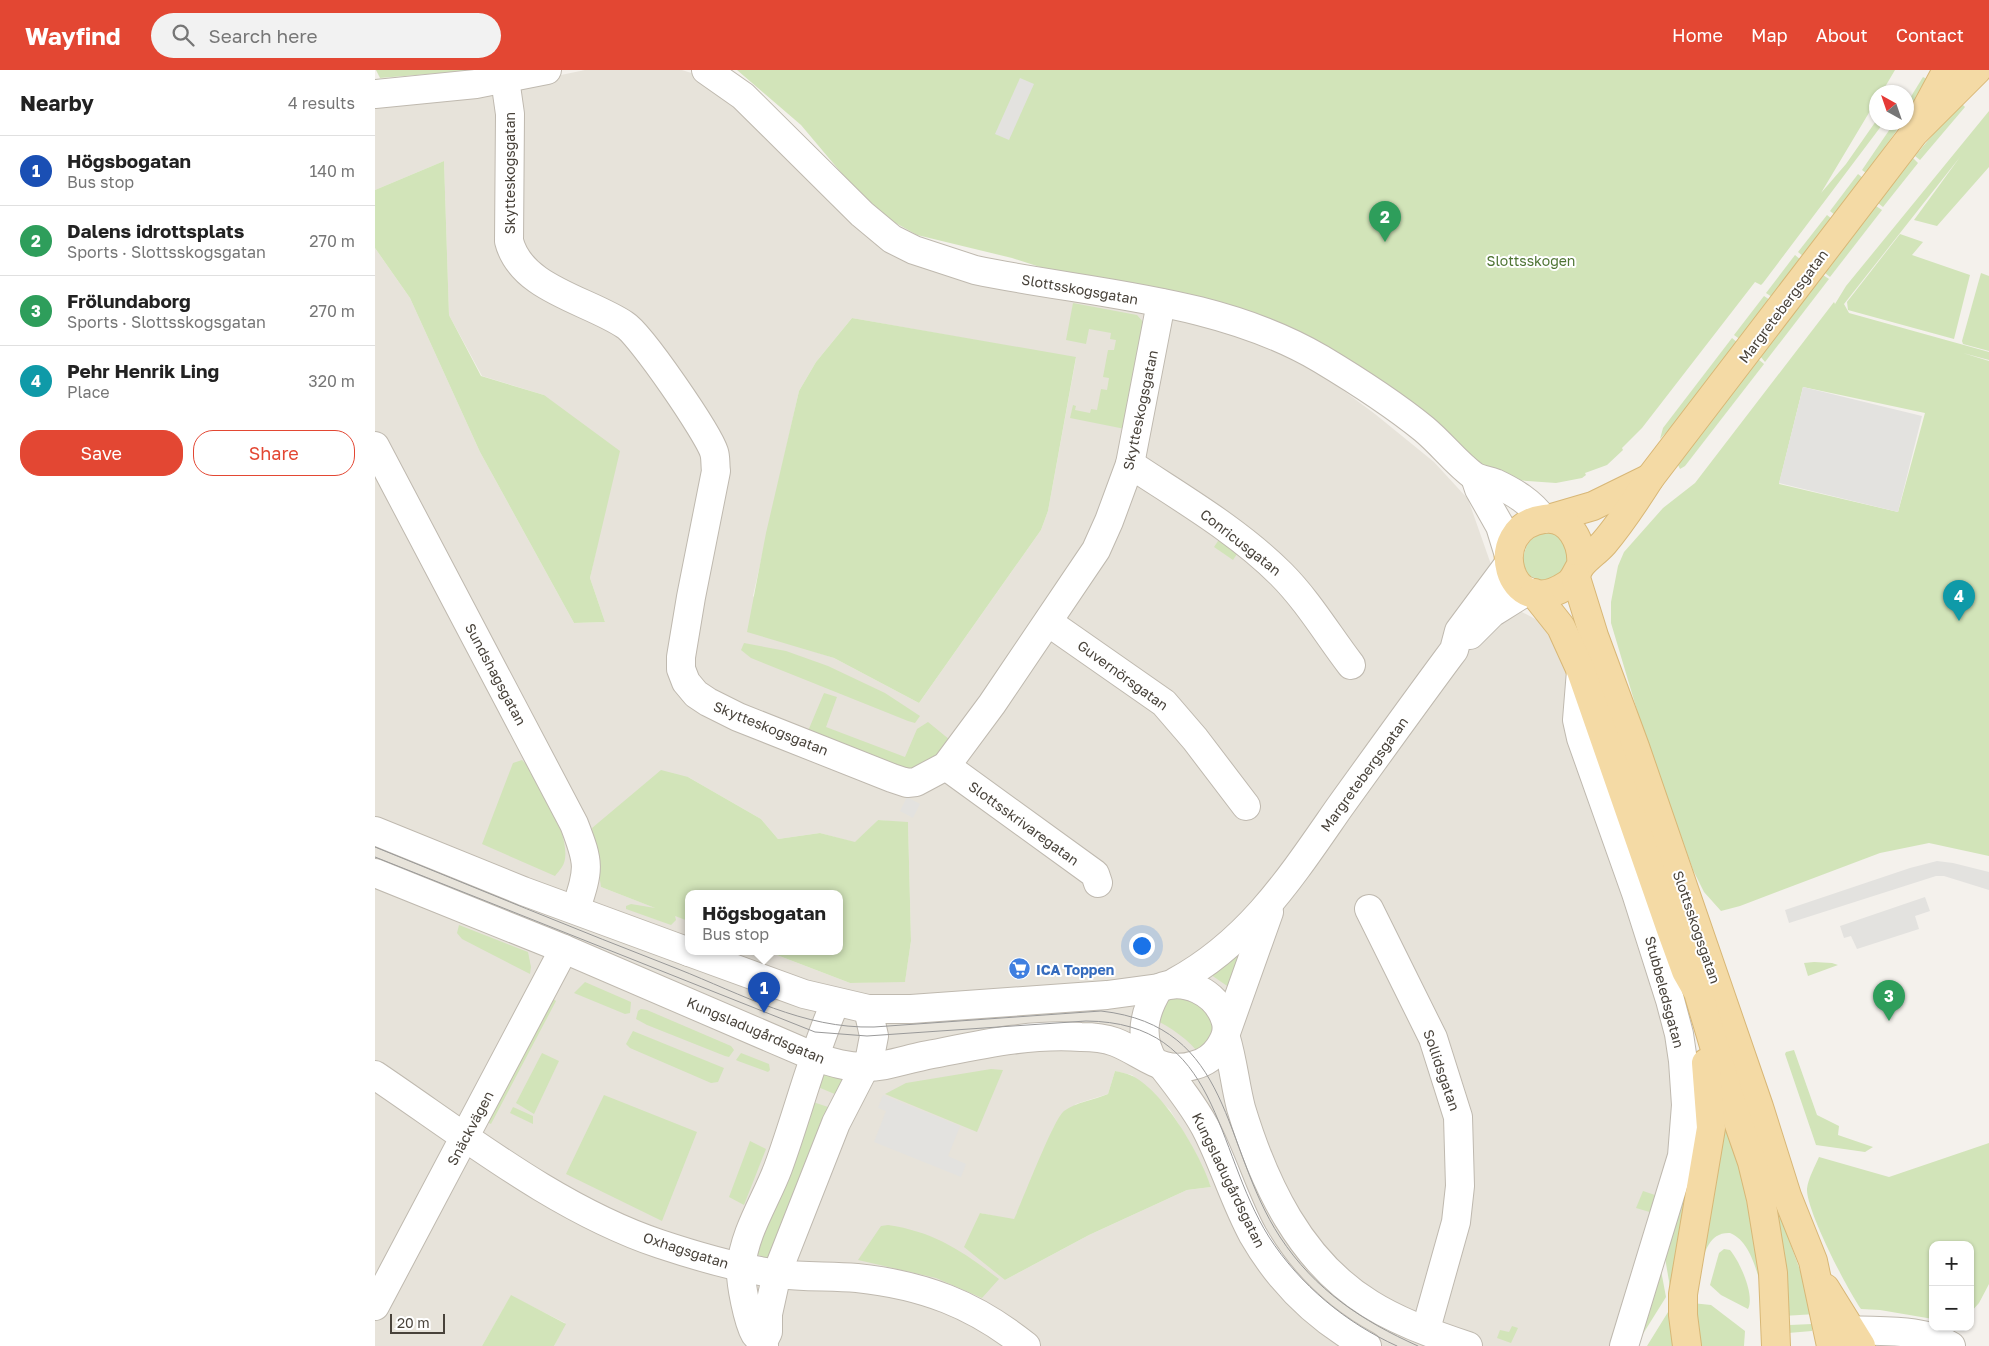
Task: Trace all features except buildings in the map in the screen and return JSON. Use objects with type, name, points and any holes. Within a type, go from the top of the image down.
[{"type":"main road","name":"Margretebergsgatan","points":[[1914,133],[1947,70]]},
{"type":"main road","name":"Margretebergsgatan","points":[[1531,592],[1556,591],[1603,544],[1626,515],[1650,478],[1914,133],[1977,70]]},
{"type":"main road","name":"Margretebergsgatan","points":[[1508,558],[1518,533],[1533,522],[1593,506],[1650,478]]},
{"type":"main road","points":[[1547,519],[1562,523],[1574,533],[1579,544],[1578,571]]},
{"type":"main road","points":[[1508,558],[1511,576],[1531,592]]},
{"type":"main road","name":"Slottsskogsgatan","points":[[1578,571],[1594,636],[1635,746],[1759,1107],[1787,1196],[1818,1276],[1847,1340]]},
{"type":"main road","name":"Slottsskogsgatan","points":[[1531,592],[1561,626],[1581,671],[1686,971],[1698,992],[1729,1096],[1752,1162],[1761,1199],[1773,1272],[1776,1346]]},
{"type":"main road","name":"Slottsskogsgatan","points":[[1686,971],[1689,994],[1706,1066],[1711,1121],[1704,1179],[1683,1294],[1684,1334],[1687,1346]]},
{"type":"street","points":[[375,94],[395,94],[505,79],[547,70]]},
{"type":"street","name":"Slottsskogsgatan","points":[[706,70],[743,96],[863,214],[901,244],[942,260],[977,270],[1161,304],[1247,326],[1312,354],[1367,389],[1423,428],[1475,477],[1495,483],[1530,503],[1547,519]]},
{"type":"street","name":"Skytteskogsgatan","points":[[505,79],[510,114],[509,241],[513,254],[526,271],[541,282],[627,326],[697,420],[714,453],[716,471],[681,657],[681,669],[686,682],[696,694],[738,717],[892,778],[907,783],[916,782],[946,766],[1048,622],[1095,550],[1109,521],[1129,464],[1161,304]]},
{"type":"street","name":"Sundshagsgatan","points":[[378,460],[574,824],[586,854],[587,867],[575,909]]},
{"type":"street","name":"Conricusgatan","points":[[1129,464],[1205,513],[1272,566],[1294,588],[1351,665]]},
{"type":"street","name":"Slottsskogsgatan","points":[[1475,477],[1479,489],[1500,526],[1508,558]]},
{"type":"street","name":"Margretebergsgatan","points":[[1453,650],[1459,631],[1508,558]]},
{"type":"street","name":"Margretebergsgatan","points":[[1167,985],[1192,973],[1222,951],[1274,900],[1453,650],[1481,622],[1531,592]]},
{"type":"street","name":"Guvernörsgatan","points":[[1048,622],[1163,702],[1195,739],[1246,806]]},
{"type":"street","name":"Stubbeledsgatan","points":[[1581,671],[1577,720],[1581,738],[1636,893],[1670,1000],[1679,1034],[1685,1096],[1682,1156],[1624,1346]]},
{"type":"street","name":"Slottsskrivaregatan","points":[[946,766],[1091,871],[1098,883]]},
{"type":"street","points":[[375,831],[523,891],[685,950]]},
{"type":"street","name":"Kungsladugårdsgatan","points":[[375,873],[564,949],[815,1057],[840,1065],[865,1068],[996,1041],[1059,1036],[1102,1038],[1115,1042],[1158,1064],[1189,1099],[1205,1128],[1244,1217],[1273,1266],[1291,1288],[1318,1313],[1367,1346]]},
{"type":"street","name":"Margretebergsgatan","points":[[1226,1034],[1251,957],[1274,900]]},
{"type":"street","name":"Sollidsgatan","points":[[1369,909],[1433,1038],[1459,1117],[1460,1186],[1456,1222],[1426,1329]]},
{"type":"street","name":"Snäckvägen","points":[[375,1305],[466,1137],[564,949]]},
{"type":"street","points":[[698,955],[835,1003],[868,1009],[911,1009],[1107,996],[1167,985],[1206,993],[1220,1010],[1241,1106],[1251,1140],[1280,1206],[1297,1236],[1320,1264],[1353,1293],[1385,1313],[1468,1346]]},
{"type":"street","points":[[1167,985],[1149,1006],[1143,1030],[1146,1050],[1158,1064],[1184,1068],[1209,1059],[1226,1034]]},
{"type":"street","points":[[763,1344],[755,1333],[742,1290],[741,1267],[746,1242],[777,1169],[817,1048],[835,1003]]},
{"type":"street","points":[[763,1344],[768,1332],[768,1314],[777,1273],[836,1122],[865,1068],[873,1046],[874,1036],[868,1009]]},
{"type":"street","name":"Oxhagsgatan","points":[[375,1075],[539,1184],[608,1222],[658,1243],[741,1267],[777,1273],[857,1278],[936,1294],[970,1308],[1025,1346]]},
{"type":"street","points":[[1847,1340],[1897,1331],[1937,1339],[1951,1346]]},
{"type":"street","points":[[1884,1346],[1910,1334]]},
{"type":"shaded area","points":[[585,70],[682,70],[716,81],[884,240],[1241,330],[1305,362],[1375,414],[1434,462],[1468,499],[1494,573],[1520,611],[1539,621],[1557,648],[1582,707],[1690,1112],[1632,1346],[554,1346],[565,1323],[511,1296],[482,1346],[375,1346],[375,248],[410,298],[480,452],[574,623],[605,622],[590,578],[598,541],[544,395],[482,376],[449,315],[444,161],[375,190],[375,98],[488,90]],"holes":[[[852,318],[1076,358],[1048,511],[1041,530],[919,703],[834,658],[794,645],[753,596],[799,391],[816,362]],[[688,777],[761,819],[778,839],[820,833],[856,843],[878,820],[908,823],[911,941],[905,981],[850,983],[777,955],[685,955],[685,919],[601,887]],[[1115,1071],[1132,1075],[1170,1110],[1190,1143],[1211,1187],[1187,1190],[1089,1235],[1005,1280],[980,1213],[1014,1220],[1054,1127],[1076,1104],[1108,1094]]]},
{"type":"shaded area","points":[[1020,78],[1034,84],[1009,140],[995,134]]},
{"type":"shaded area","points":[[1803,387],[1922,416],[1898,512],[1779,483]]},
{"type":"shaded area","points":[[907,797],[920,804],[913,818],[900,811]]},
{"type":"shaded area","points":[[1937,861],[1989,872],[1989,890],[1944,876],[1936,876],[1789,923],[1785,910],[1910,868]]},
{"type":"shaded area","points":[[1925,897],[1930,911],[1915,916],[1919,929],[1857,949],[1851,936],[1844,938],[1840,926]]},
{"type":"shaded area","points":[[883,1095],[960,1126],[948,1156],[966,1164],[961,1177],[874,1142],[886,1111],[878,1108]]},
{"type":"green space","points":[[376,70],[477,70],[380,78]]},
{"type":"green space","name":"Slottsskogen","points":[[737,70],[1895,70],[1886,85],[1869,85],[1869,113],[1821,193],[1846,164],[1870,130],[1878,130],[1763,283],[1761,285],[1755,282],[1642,428],[1622,448],[1623,450],[1607,465],[1585,473],[1586,475],[1582,478],[1556,483],[1502,479],[1472,458],[1387,389],[1104,280],[1040,267],[1012,258],[917,235],[892,221],[854,188],[801,125]]},
{"type":"green space","points":[[1923,77],[1927,79],[1914,102],[1914,92]]},
{"type":"green space","points":[[1960,102],[1965,107],[1920,160],[1915,156]]},
{"type":"green space","points":[[1989,111],[1989,167],[1937,226],[1914,220],[1960,157],[1844,304],[1849,313],[1989,352],[1989,360],[1963,353],[1989,361],[1989,856],[1929,843],[1880,853],[1740,906],[1721,911],[1704,892],[1693,870],[1639,717],[1611,623],[1611,602],[1618,566],[1624,552],[1663,508],[1695,483],[1834,302],[1835,304],[1846,286]],"holes":[[[1803,387],[1925,413],[1898,512],[1779,484]]]},
{"type":"green space","points":[[1889,130],[1897,130],[1866,173],[1862,170]]},
{"type":"green space","points":[[1913,158],[1918,163],[1883,207],[1878,203]]},
{"type":"green space","points":[[444,161],[449,315],[481,376],[544,395],[620,451],[590,578],[605,622],[574,623],[480,452],[410,298],[375,248],[375,190]]},
{"type":"green space","points":[[1858,174],[1863,178],[1835,215],[1830,211]]},
{"type":"green space","points":[[1876,206],[1882,210],[1830,277],[1825,273]]},
{"type":"green space","points":[[1827,215],[1832,219],[1804,257],[1798,252]]},
{"type":"green space","points":[[1900,234],[1923,242],[1912,255],[1970,275],[1954,339],[1848,310],[1847,302]]},
{"type":"green space","points":[[1795,255],[1801,260],[1772,297],[1766,293]]},
{"type":"green space","points":[[1981,273],[1989,276],[1989,351],[1963,344],[1962,341]]},
{"type":"green space","points":[[1823,275],[1829,279],[1765,362],[1760,356]]},
{"type":"green space","points":[[1764,296],[1770,300],[1741,340],[1734,335]]},
{"type":"green space","points":[[1073,303],[1137,315],[1144,323],[1125,429],[1070,418],[1073,405],[1076,406],[1075,410],[1090,413],[1091,409],[1097,410],[1101,389],[1107,390],[1109,378],[1103,377],[1108,350],[1114,350],[1116,340],[1110,339],[1111,333],[1089,329],[1086,344],[1066,340]]},
{"type":"green space","points":[[852,318],[1076,357],[1048,511],[1041,530],[919,703],[834,658],[747,632],[766,533],[799,391],[816,362]]},
{"type":"green space","points":[[1732,338],[1738,343],[1683,415],[1660,439],[1663,428]]},
{"type":"green space","points":[[1758,359],[1764,364],[1685,466],[1680,469],[1678,465]]},
{"type":"green space","points":[[1554,531],[1572,546],[1565,571],[1539,583],[1521,569],[1524,553],[1533,538]]},
{"type":"green space","points":[[1220,538],[1239,551],[1233,560],[1214,547]]},
{"type":"green space","points":[[1580,632],[1816,1314],[1783,1316],[1779,1279]]},
{"type":"green space","points":[[744,643],[786,651],[828,666],[885,693],[920,716],[915,723],[908,721],[751,658],[741,650]]},
{"type":"green space","points":[[824,693],[837,697],[826,727],[905,757],[917,729],[928,722],[950,740],[945,753],[908,772],[808,731]]},
{"type":"green space","points":[[522,760],[528,766],[553,811],[563,836],[565,859],[555,876],[482,844],[513,763]]},
{"type":"green space","points":[[661,770],[688,777],[761,819],[778,839],[820,833],[855,842],[878,820],[908,822],[911,941],[905,982],[850,983],[777,955],[843,955],[843,890],[685,890],[685,920],[675,916],[676,920],[671,925],[626,909],[626,906],[631,904],[655,908],[601,887],[592,828]]},
{"type":"green space","points":[[459,925],[528,952],[531,967],[530,974],[462,939],[457,933]]},
{"type":"green space","points":[[1245,943],[1233,990],[1204,970]]},
{"type":"green space","points":[[1814,962],[1838,965],[1808,976],[1804,963]]},
{"type":"green space","points":[[585,982],[631,1002],[630,1013],[625,1014],[574,993]]},
{"type":"green space","points":[[1191,994],[1218,1026],[1202,1057],[1179,1034],[1151,1018],[1168,997]]},
{"type":"green space","points":[[551,997],[556,1001],[491,1124],[485,1121]]},
{"type":"green space","points":[[641,1009],[731,1046],[734,1050],[729,1057],[725,1056],[647,1025],[636,1019],[638,1011]]},
{"type":"green space","points":[[1691,1028],[1698,1068],[1698,1137],[1670,1287],[1664,1252],[1686,1191],[1695,1133]]},
{"type":"green space","points":[[633,1031],[724,1068],[718,1082],[711,1083],[630,1048],[626,1044]]},
{"type":"green space","points":[[1794,1050],[1817,1115],[1839,1126],[1838,1135],[1873,1147],[1865,1152],[1816,1145],[1785,1054]]},
{"type":"green space","points":[[542,1053],[559,1061],[534,1114],[516,1103]]},
{"type":"green space","points":[[741,1053],[769,1064],[770,1070],[768,1072],[736,1060]]},
{"type":"green space","points":[[991,1069],[1003,1070],[977,1132],[885,1094],[906,1083]]},
{"type":"green space","points":[[1115,1071],[1128,1074],[1142,1082],[1155,1093],[1179,1124],[1199,1158],[1211,1187],[1187,1190],[1089,1235],[1005,1280],[964,1247],[980,1213],[1014,1219],[1059,1117],[1064,1111],[1074,1105],[1108,1094]]},
{"type":"green space","points":[[823,1074],[847,1076],[837,1095],[818,1087]]},
{"type":"green space","points":[[604,1095],[697,1132],[662,1221],[566,1174]]},
{"type":"green space","points":[[813,1102],[834,1109],[768,1260],[755,1253]]},
{"type":"green space","points":[[513,1107],[533,1116],[533,1124],[510,1113]]},
{"type":"green space","points":[[1719,1113],[1738,1151],[1753,1238],[1759,1257],[1760,1282],[1746,1247],[1742,1241],[1730,1233],[1713,1239],[1706,1250],[1700,1268]]},
{"type":"green space","points":[[750,1141],[766,1149],[744,1205],[729,1197]]},
{"type":"green space","points":[[1989,1143],[1989,1284],[1974,1309],[1974,1241],[1929,1241],[1929,1318],[1880,1310],[1861,1309],[1847,1286],[1820,1231],[1813,1214],[1807,1189],[1819,1157],[1889,1177]]},
{"type":"green space","points":[[1643,1191],[1658,1196],[1653,1213],[1636,1208]]},
{"type":"green space","points":[[888,1225],[920,1232],[947,1244],[999,1279],[982,1298],[936,1278],[858,1260],[881,1226]]},
{"type":"green space","points":[[1724,1249],[1730,1250],[1742,1270],[1750,1296],[1748,1309],[1721,1295],[1710,1285],[1719,1253]]},
{"type":"green space","points":[[1660,1265],[1666,1297],[1641,1337]]},
{"type":"green space","points":[[511,1295],[566,1324],[554,1346],[482,1346]]},
{"type":"green space","points":[[1692,1303],[1711,1305],[1745,1331],[1744,1346],[1698,1346]]},
{"type":"green space","points":[[1673,1304],[1670,1325],[1673,1346],[1647,1346]]},
{"type":"green space","points":[[1812,1324],[1812,1331],[1788,1333],[1790,1325]]},
{"type":"green space","points":[[1512,1326],[1518,1328],[1511,1343],[1497,1338],[1500,1330],[1509,1332]]},
{"type":"tram line","points":[[375,847],[749,999],[798,1016],[823,1022],[848,1026],[874,1027],[1101,1011],[1144,1021],[1177,1040],[1201,1065],[1218,1096],[1233,1130],[1261,1202],[1280,1237],[1308,1273],[1341,1302],[1359,1314],[1418,1346]]},
{"type":"tram line","points":[[375,857],[815,1032],[867,1036],[1086,1021],[1130,1027],[1164,1043],[1188,1066],[1207,1096],[1251,1202],[1269,1237],[1281,1255],[1325,1301],[1360,1326],[1397,1346]]},
{"type":"place","name":"Dalens idrottsplats","points":[[1385,242]]},
{"type":"place","name":"Pehr Henrik Ling","points":[[1959,621]]},
{"type":"place","name":"ICA Toppen","points":[[1020,969]]},
{"type":"place","name":"Högsbogatan","points":[[764,1013]]},
{"type":"place","name":"Frölundaborg","points":[[1889,1021]]}]
